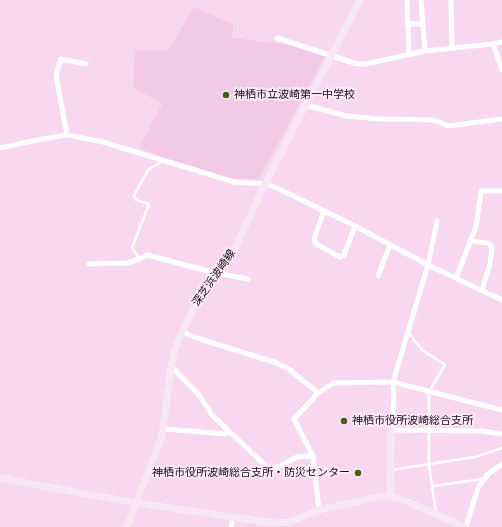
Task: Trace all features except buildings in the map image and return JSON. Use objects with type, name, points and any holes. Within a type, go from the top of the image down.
[{"type":"main road","name":"深芝浜波崎線","points":[[126,527],[158,449],[164,429],[171,366],[175,349],[182,332],[198,300],[216,273],[233,253],[265,184],[333,55],[360,0]]},
{"type":"main road","points":[[390,497],[391,430]]},
{"type":"main road","points":[[0,477],[136,503],[273,523],[290,522],[319,510],[379,497],[390,497],[406,501],[466,527]]},
{"type":"street","points":[[407,0],[409,54]]},
{"type":"street","points":[[421,0],[425,50]]},
{"type":"street","points":[[450,0],[452,47]]},
{"type":"street","points":[[407,24],[423,24]]},
{"type":"street","points":[[277,38],[357,64],[366,64],[425,50],[502,42]]},
{"type":"street","points":[[493,44],[502,70]]},
{"type":"street","points":[[67,135],[56,75],[61,59],[86,64]]},
{"type":"street","points":[[306,105],[346,116],[380,119],[434,120],[448,126],[502,119]]},
{"type":"street","points":[[0,148],[67,135],[103,142],[234,182],[265,184],[277,188],[355,226],[428,265],[502,300]]},
{"type":"street","points":[[456,278],[476,228],[481,191],[502,191]]},
{"type":"street","points":[[324,211],[314,239],[316,244],[340,257],[344,255],[355,226]]},
{"type":"street","points":[[437,221],[428,265],[393,382],[394,399],[391,430],[480,431],[502,434]]},
{"type":"street","points":[[470,241],[488,244],[492,247],[490,264],[482,290]]},
{"type":"street","points":[[378,276],[390,245]]},
{"type":"street","points":[[89,264],[127,263],[147,255],[216,273],[248,279]]},
{"type":"street","points":[[182,332],[274,362],[289,369],[318,393]]},
{"type":"street","points":[[171,366],[199,395],[212,415],[267,468],[276,468],[297,457],[313,456]]},
{"type":"street","points":[[319,510],[313,456],[294,419],[318,393],[334,383],[393,382],[502,410]]},
{"type":"street","points":[[164,429],[226,434],[229,432]]},
{"type":"street","points":[[466,527],[474,499],[484,479],[494,469],[502,464]]},
{"type":"street","points":[[231,527],[233,518]]},
{"type":"lane","points":[[140,259],[132,248],[149,204],[136,200],[134,195],[149,169],[163,162],[164,160]]},
{"type":"lane","points":[[408,331],[422,350],[445,365],[429,392],[429,465],[436,514]]},
{"type":"lane","points":[[391,470],[475,457],[502,448]]},
{"type":"lane","points":[[432,486],[484,479]]},
{"type":"shaded area","name":"神栖市立波崎第一中学校","points":[[194,7],[233,25],[232,38],[293,45],[325,56],[259,179],[233,179],[172,161],[139,148],[162,104],[133,87],[135,51],[168,50]]},
{"type":"place","name":"神栖市立波崎第一中学校","points":[[226,95]]},
{"type":"place","name":"神栖市役所波崎総合支所","points":[[344,421]]},
{"type":"place","name":"神栖市役所波崎総合支所・防災センター","points":[[358,473]]}]
